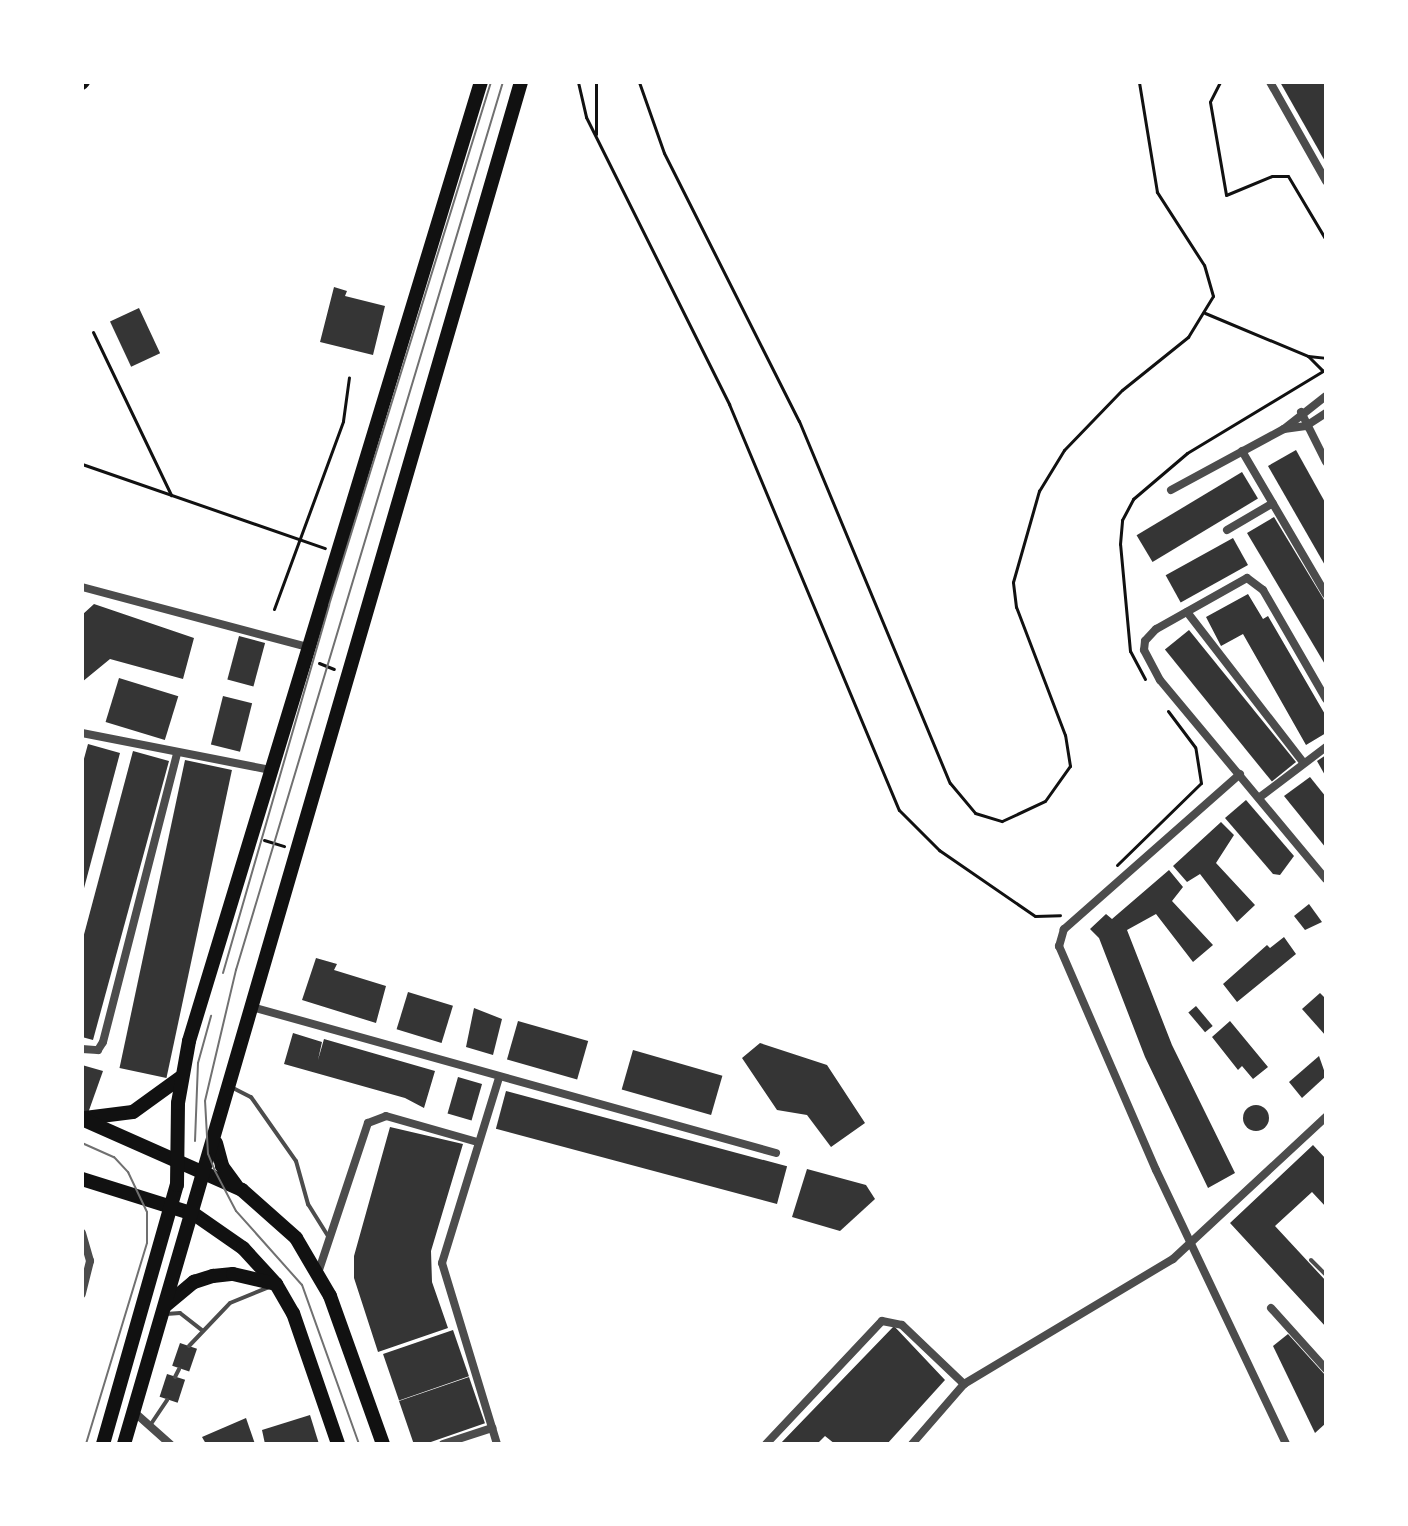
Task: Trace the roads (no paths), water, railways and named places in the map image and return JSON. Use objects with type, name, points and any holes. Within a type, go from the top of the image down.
[{"type":"main road","points":[[103,1444],[172,1206],[180,1162],[180,1078],[270,770],[481,82]]},
{"type":"main road","points":[[124,1444],[161,1312],[206,1175],[229,1086],[521,82]]},
{"type":"main road","points":[[82,1118],[133,1112],[180,1078]]},
{"type":"main road","points":[[82,1118],[242,1190]]},
{"type":"main road","points":[[216,1134],[222,1166],[242,1190],[296,1238],[319,1270],[383,1444]]},
{"type":"main road","points":[[84,1182],[172,1206],[220,1227],[276,1284],[293,1313],[338,1444]]},
{"type":"main road","points":[[161,1312],[194,1282],[213,1276],[233,1274],[276,1284]]},
{"type":"street","points":[[1270,82],[1326,181]]},
{"type":"street","points":[[1171,490],[1284,429],[1301,412],[1326,396]]},
{"type":"street","points":[[1301,412],[1326,462]]},
{"type":"street","points":[[1284,429],[1306,426],[1326,413]]},
{"type":"street","points":[[1242,451],[1326,594]]},
{"type":"street","points":[[1227,530],[1273,503]]},
{"type":"street","points":[[1326,699],[1256,583],[1242,578],[1147,634],[1144,650],[1160,680],[1326,879]]},
{"type":"street","points":[[82,587],[306,652]]},
{"type":"street","points":[[1187,612],[1302,761]]},
{"type":"street","points":[[82,733],[270,770]]},
{"type":"street","points":[[1260,797],[1302,761],[1326,747]]},
{"type":"street","points":[[82,1049],[98,1050],[103,1042],[177,753]]},
{"type":"street","points":[[1240,774],[1059,937],[1059,946],[1123,1096],[1286,1444]]},
{"type":"street","points":[[252,1007],[776,1153]]},
{"type":"street","points":[[497,1444],[442,1263],[499,1078]]},
{"type":"street","points":[[319,1270],[368,1123],[386,1116],[477,1142]]},
{"type":"street","points":[[912,1444],[964,1384],[1139,1281],[1191,1244],[1326,1117]]},
{"type":"street","points":[[82,1233],[86,1260],[82,1294]]},
{"type":"street","points":[[1271,1308],[1326,1369]]},
{"type":"street","points":[[766,1444],[882,1321],[902,1325],[964,1384]]},
{"type":"street","points":[[133,1411],[169,1443]]},
{"type":"street","points":[[443,1444],[492,1428]]},
{"type":"lane","points":[[229,1086],[251,1097],[296,1161],[308,1204],[329,1238]]},
{"type":"lane","points":[[1311,1260],[1326,1275]]},
{"type":"lane","points":[[189,1346],[230,1303],[276,1284]]},
{"type":"lane","points":[[161,1312],[180,1313],[204,1331]]},
{"type":"lane","points":[[175,1377],[179,1369]]},
{"type":"lane","points":[[151,1424],[167,1400]]},
{"type":"tram line","points":[[223,973],[329,605],[491,82]]},
{"type":"tram line","points":[[359,1444],[302,1285],[236,1211],[215,1171],[208,1154],[205,1101],[236,970],[503,82]]},
{"type":"tram line","points":[[195,1141],[198,1063],[211,1016]]},
{"type":"tram line","points":[[82,1143],[114,1157],[128,1172],[147,1212],[147,1243],[86,1444]]}]
